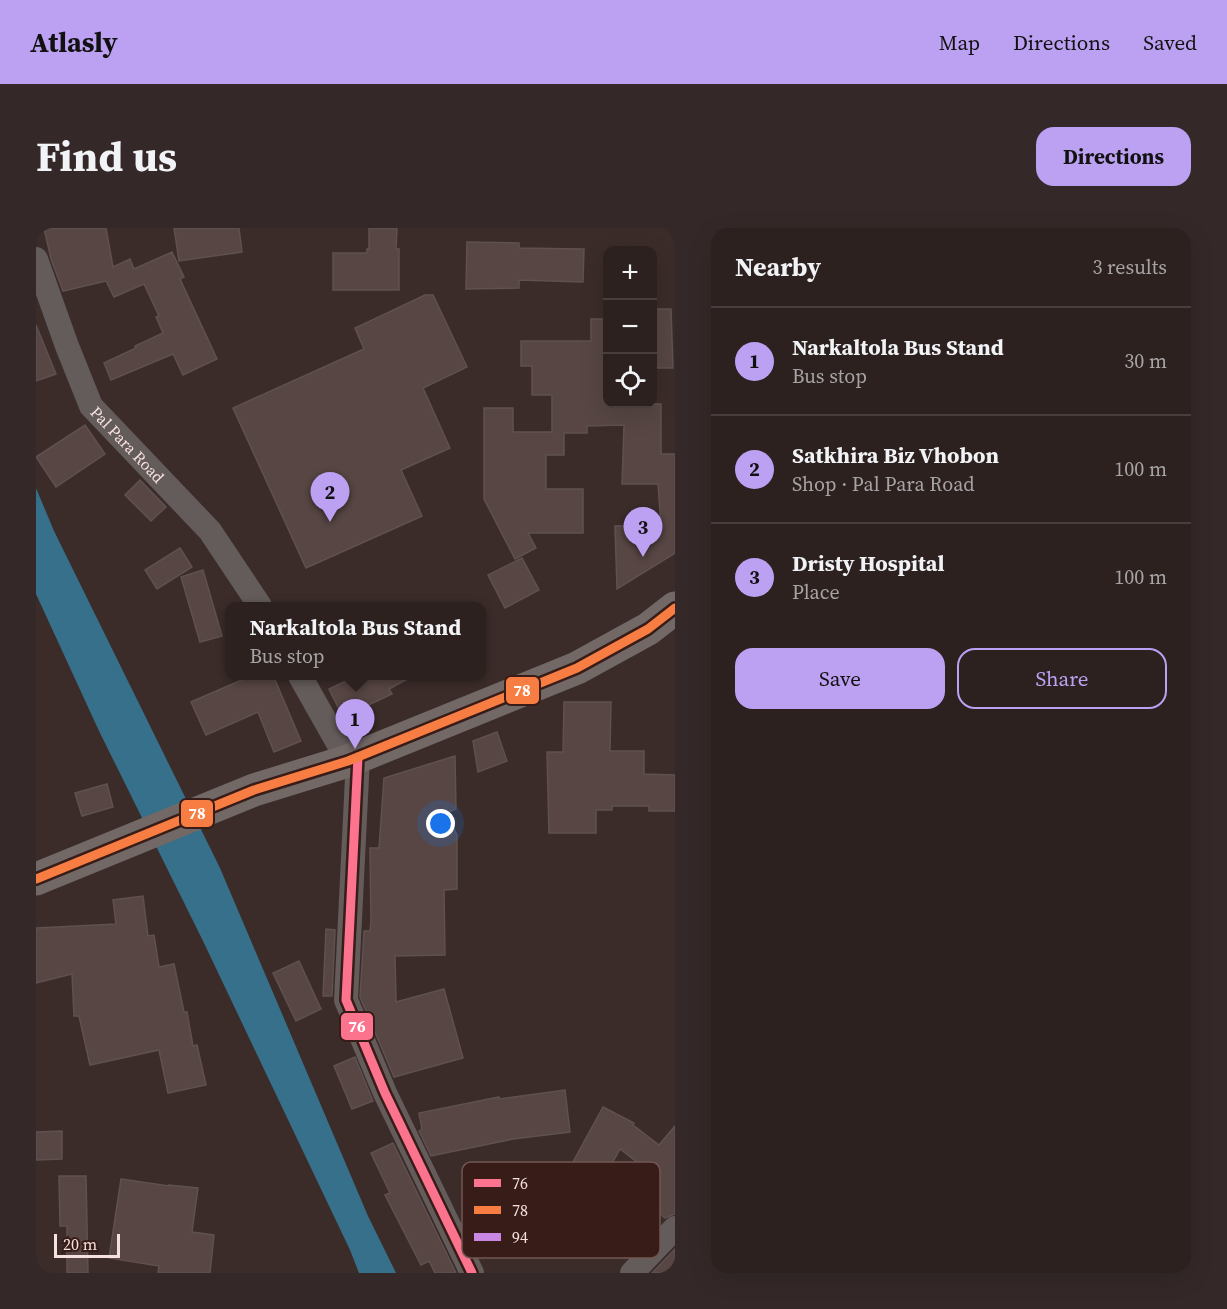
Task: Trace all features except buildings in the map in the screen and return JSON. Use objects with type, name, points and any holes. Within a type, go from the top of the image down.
[{"type":"highway","points":[[36,879],[254,790],[353,759],[577,668],[648,629],[675,608]]},
{"type":"street","name":"Pal Para Road","points":[[36,259],[91,406],[210,531],[257,602]]},
{"type":"street","points":[[303,680],[353,759],[346,1000],[385,1093],[462,1252]]},
{"type":"street","points":[[660,1244],[675,1228]]},
{"type":"street","points":[[465,1258],[472,1273]]},
{"type":"street","points":[[632,1273],[646,1258]]},
{"type":"water","points":[[36,488],[54,531],[220,868],[368,1216],[396,1273],[359,1273],[203,941],[99,731],[36,594]]},
{"type":"transit line","name":"78","points":[[36,879],[254,790],[348,761],[577,668],[648,629],[675,608]]},
{"type":"transit line","name":"76","points":[[358,757],[346,1000],[385,1093],[462,1252]]},
{"type":"transit line","name":"76","points":[[465,1258],[472,1273]]},
{"type":"place","name":"Satkhira Biz Vhobon","points":[[330,522]]},
{"type":"place","name":"Dristy Hospital","points":[[643,557]]},
{"type":"place","name":"Narkaltola Bus Stand","points":[[355,749]]}]
